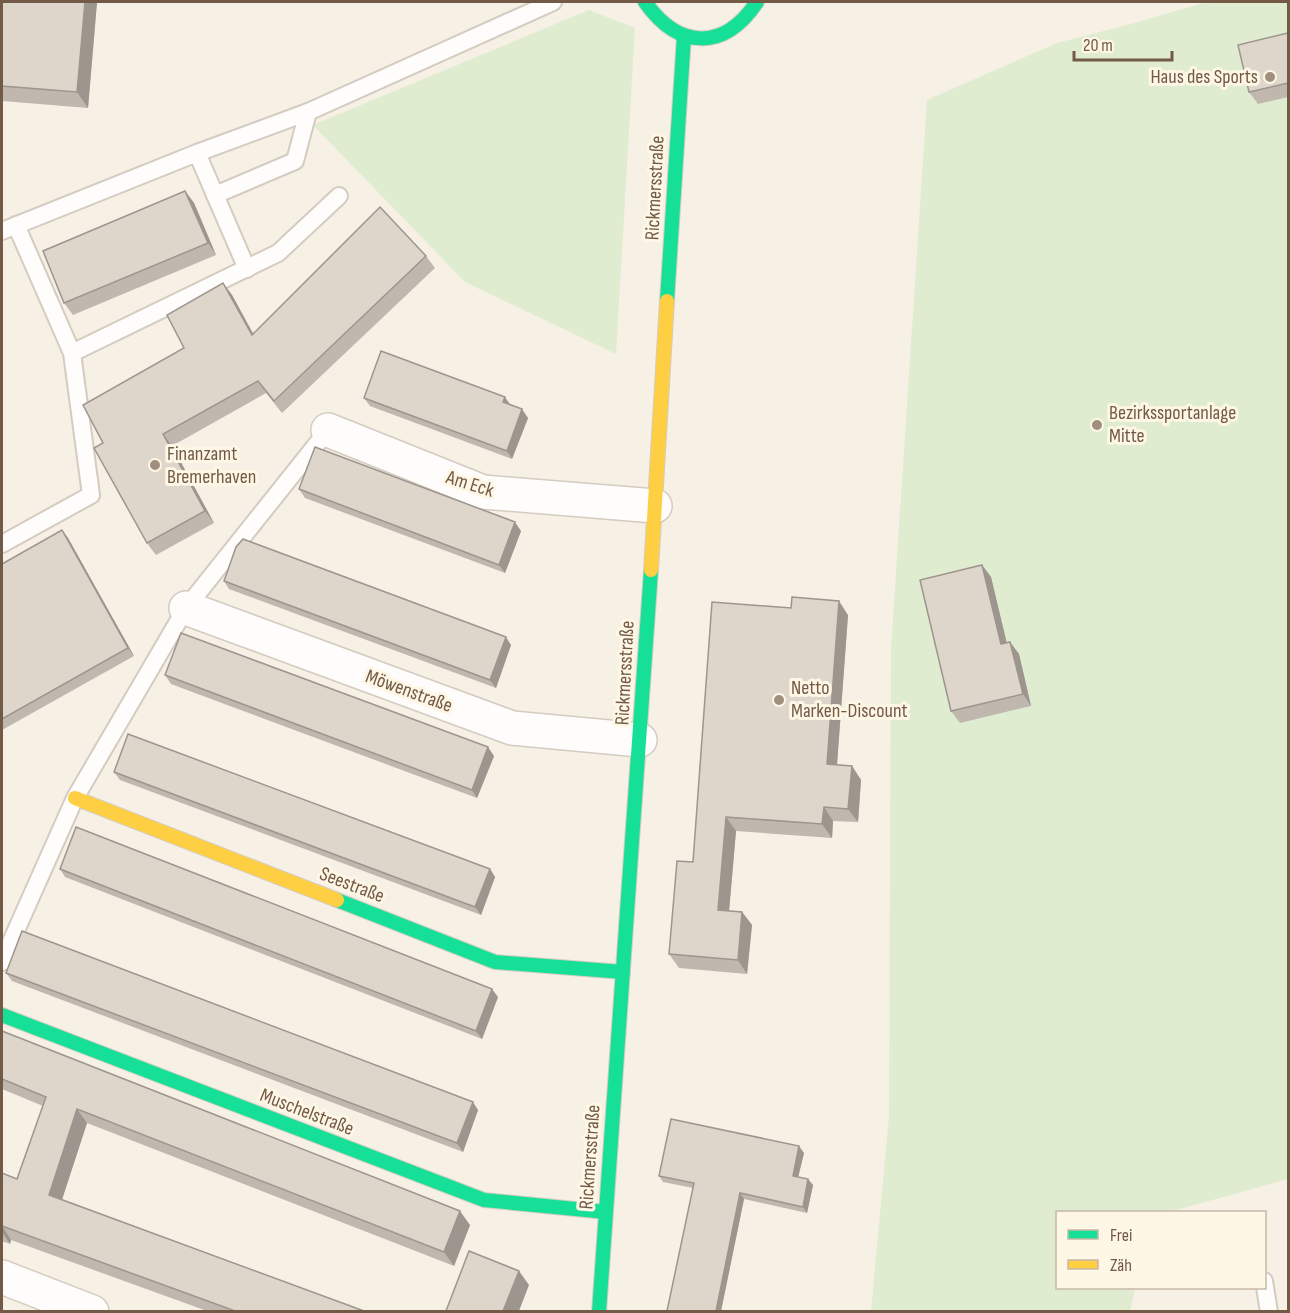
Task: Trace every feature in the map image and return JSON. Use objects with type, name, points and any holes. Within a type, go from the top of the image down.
[{"type":"main road","points":[[645,2],[661,24],[684,36],[704,39],[733,30],[748,17],[757,2]]},
{"type":"main road","name":"Rickmersstraße","points":[[598,1311],[640,740],[684,36]]},
{"type":"main road","name":"Seestraße","points":[[75,798],[495,962],[622,972]]},
{"type":"main road","name":"Muschelstraße","points":[[2,1015],[484,1200],[606,1212]]},
{"type":"street","name":"Am Eck","points":[[328,430],[483,492],[655,506]]},
{"type":"street","name":"Möwenstraße","points":[[186,609],[512,728],[640,740]]},
{"type":"street","points":[[2,1277],[92,1311]]},
{"type":"lane","points":[[2,544],[91,495],[72,353],[9,228],[197,153],[308,112],[553,2]]},
{"type":"lane","points":[[215,195],[295,161],[308,112]]},
{"type":"lane","points":[[197,153],[248,269]]},
{"type":"lane","points":[[72,353],[278,253],[339,196]]},
{"type":"lane","points":[[2,962],[75,798],[186,609],[328,430]]},
{"type":"lane","points":[[1265,1289],[1269,1311]]},
{"type":"green space","name":"Bezirkssportanlage Mitte","points":[[1207,2],[1288,2],[1288,1179],[1173,1211],[1056,1211],[1056,1289],[1135,1289],[1130,1311],[871,1312],[889,1116],[891,649],[927,100],[1057,43]]},
{"type":"green space","points":[[589,10],[635,28],[616,354],[465,282],[313,125]]},
{"type":"building","points":[[2,2],[85,2],[77,92],[2,86]]},
{"type":"building","points":[[1288,33],[1288,83],[1249,92],[1238,45]]},
{"type":"building","points":[[185,191],[208,243],[64,303],[43,251]]},
{"type":"building","points":[[380,207],[426,256],[274,401],[258,381],[163,434],[205,511],[147,543],[94,448],[103,443],[83,405],[184,348],[167,315],[223,283],[252,335]]},
{"type":"building","points":[[381,351],[505,397],[503,402],[522,409],[507,451],[364,398]]},
{"type":"building","points":[[315,447],[515,522],[499,565],[299,489]]},
{"type":"building","points":[[62,530],[128,648],[2,719],[2,564]]},
{"type":"building","points":[[243,539],[506,637],[490,680],[224,581],[236,547]]},
{"type":"building","points":[[982,565],[1001,644],[1010,642],[1023,694],[951,711],[920,580]]},
{"type":"building","name":"Netto Marken-Discount","points":[[792,597],[839,601],[827,764],[852,766],[848,809],[824,807],[822,824],[726,817],[718,910],[742,912],[738,960],[669,954],[677,861],[693,862],[712,602],[791,608]]},
{"type":"building","points":[[181,633],[488,747],[472,790],[165,675]]},
{"type":"building","points":[[128,734],[490,869],[475,907],[114,772]]},
{"type":"building","points":[[76,827],[492,989],[476,1031],[60,869]]},
{"type":"building","points":[[22,931],[473,1102],[457,1143],[6,973]]},
{"type":"building","points":[[2,1031],[460,1211],[444,1252],[77,1109],[49,1195],[364,1311],[235,1311],[2,1226],[2,1173],[17,1179],[46,1097],[2,1079]]},
{"type":"building","points":[[671,1119],[799,1146],[793,1176],[808,1179],[803,1207],[740,1193],[716,1311],[667,1311],[694,1183],[659,1176]]},
{"type":"building","points":[[469,1251],[519,1271],[503,1311],[446,1311]]},
{"type":"traffic: fast","points":[[645,2],[658,18],[672,29],[687,36],[701,38],[716,36],[730,29],[744,18],[757,2]]},
{"type":"traffic: fast","points":[[667,301],[684,36]]},
{"type":"traffic: fast","points":[[599,1312],[651,570]]},
{"type":"traffic: fast","points":[[337,900],[495,962],[623,972]]},
{"type":"traffic: fast","points":[[2,1015],[484,1200],[606,1212]]},
{"type":"traffic: slow","points":[[651,570],[667,301]]},
{"type":"traffic: slow","points":[[75,798],[337,900]]},
{"type":"place","name":"Haus des Sports","points":[[1270,77]]},
{"type":"place","name":"Bezirkssportanlage Mitte","points":[[1097,425]]},
{"type":"place","name":"Finanzamt Bremerhaven","points":[[155,465]]},
{"type":"place","name":"Netto Marken-Discount","points":[[779,700]]}]
